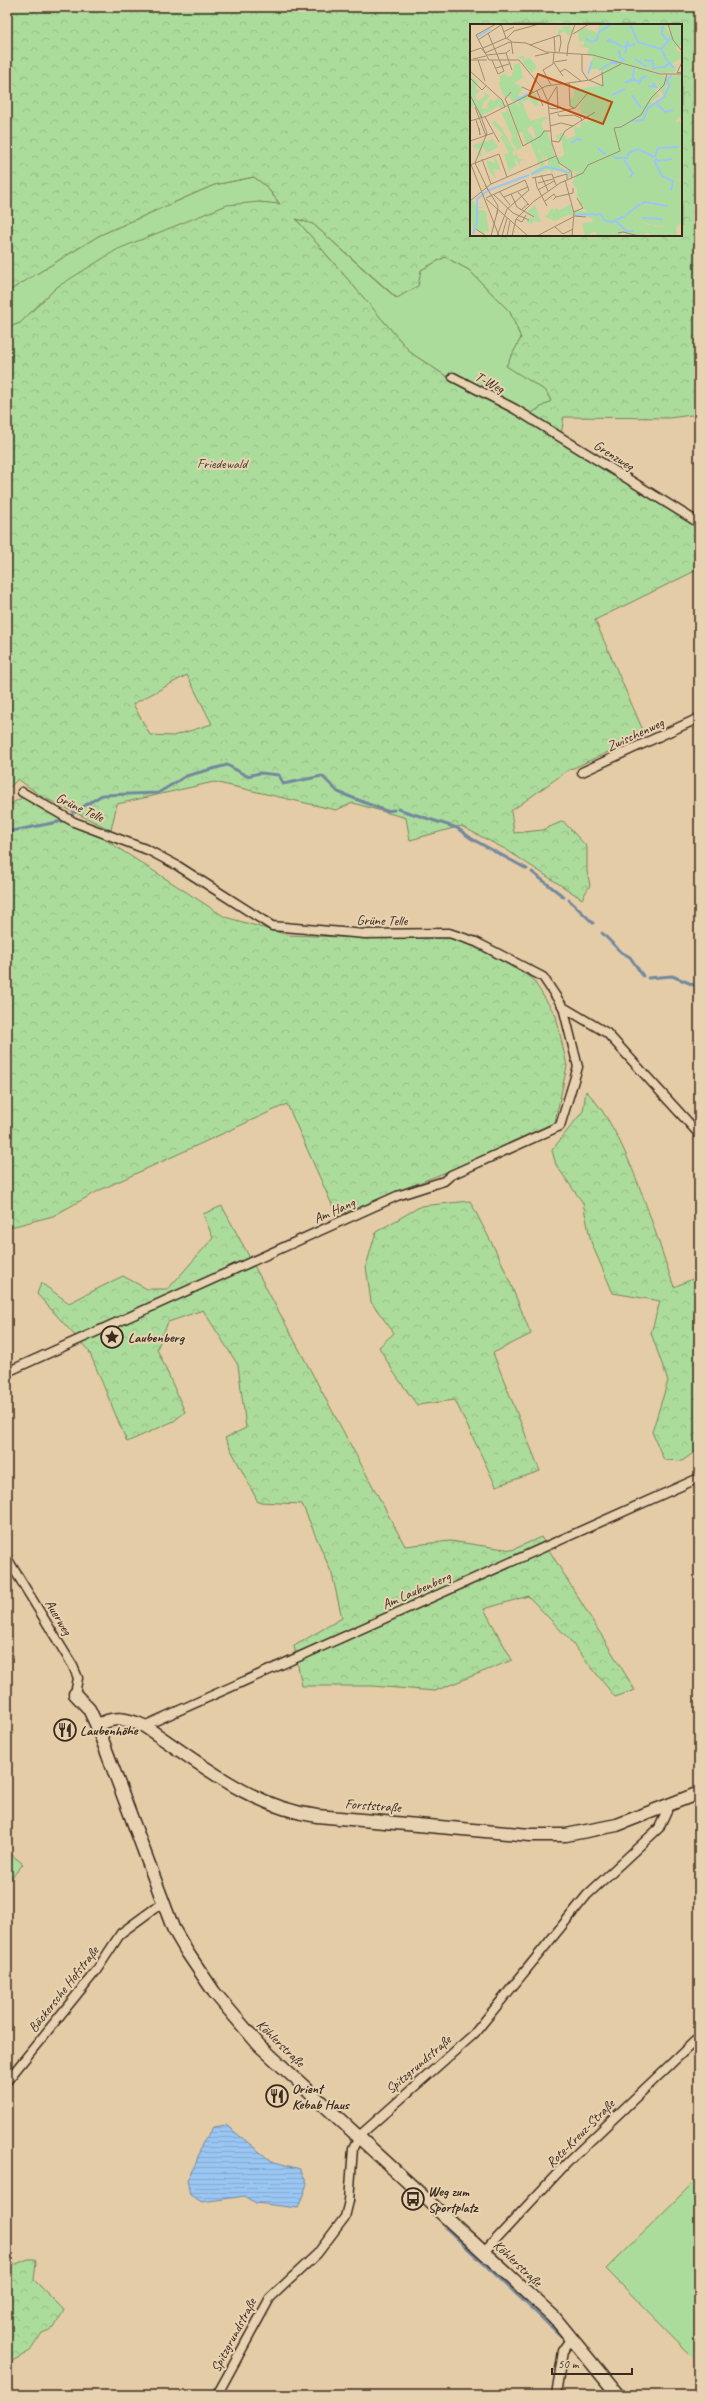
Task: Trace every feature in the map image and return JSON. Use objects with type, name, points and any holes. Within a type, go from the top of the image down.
[{"type":"street","name":"T-Weg","points":[[453,377],[515,409]]},
{"type":"street","name":"Grenzweg","points":[[515,409],[699,523]]},
{"type":"street","name":"Zwischenweg","points":[[582,772],[699,718]]},
{"type":"street","name":"Grüne Telle","points":[[22,792],[74,822],[148,850],[178,866],[272,926],[365,934],[450,932],[476,942],[543,977],[563,1007],[607,1033],[699,1134]]},
{"type":"street","name":"Am Hang","points":[[7,1372],[397,1196],[444,1181],[451,1175],[560,1126],[578,1067],[563,1007]]},
{"type":"street","name":"Am Laubenberg","points":[[144,1726],[699,1478]]},
{"type":"street","name":"Auerweg","points":[[7,1558],[73,1666],[78,1678],[75,1694]]},
{"type":"street","name":"Köhlerstraße","points":[[75,1694],[89,1709],[97,1726],[162,1903],[186,1952],[214,1992],[246,2031],[554,2317],[618,2395]]},
{"type":"street","name":"Forststraße","points":[[97,1726],[108,1720],[119,1718],[144,1726],[238,1789],[263,1802],[304,1814],[523,1835],[558,1835],[604,1828],[669,1806]]},
{"type":"street","points":[[669,1806],[699,1793]]},
{"type":"street","name":"Spitzgrundstraße","points":[[217,2395],[270,2298],[318,2254],[345,2217],[349,2201],[353,2148],[358,2136],[474,2034],[587,1896],[659,1828],[669,1806]]},
{"type":"street","name":"Bäckersche Hofstraße","points":[[7,2081],[96,1971],[121,1933],[162,1903]]},
{"type":"street","name":"Rote-Kreuz-Straße","points":[[484,2252],[567,2163],[699,2037]]},
{"type":"street","points":[[556,2395],[563,2351],[572,2338]]},
{"type":"green space","name":"Friedewald","points":[[7,7],[699,7],[699,414],[669,418],[564,417],[561,435],[699,528],[699,569],[595,620],[645,735],[567,771],[511,811],[514,833],[543,830],[563,821],[587,847],[587,872],[590,885],[582,899],[505,849],[461,826],[410,840],[406,818],[353,803],[336,810],[214,782],[117,804],[111,830],[41,796],[18,779],[7,790],[7,328],[20,323],[57,287],[118,249],[227,205],[259,202],[280,204],[266,186],[254,177],[214,185],[100,235],[7,292]],"holes":[[[296,219],[313,224],[397,298],[418,286],[421,270],[445,257],[469,270],[510,312],[521,338],[506,366],[546,391],[551,401],[525,417],[452,380],[411,353]],[[187,675],[212,724],[173,736],[150,735],[133,704]]]},
{"type":"green space","points":[[254,177],[266,186],[280,205],[259,202],[57,287],[20,323],[7,328],[7,292],[100,235],[214,185]]},
{"type":"green space","points":[[295,218],[313,224],[396,298],[421,270],[445,257],[469,270],[510,312],[521,338],[507,366],[546,391],[551,401],[525,417],[452,380],[411,353]]},
{"type":"green space","points":[[23,797],[101,837],[225,917],[288,935],[365,938],[448,938],[475,947],[532,978],[556,1016],[567,1066],[555,1122],[451,1170],[337,1216],[287,1104],[100,1190],[53,1216],[7,1228],[7,806]]},
{"type":"green space","points":[[586,1091],[601,1109],[627,1156],[638,1183],[674,1287],[699,1276],[699,1449],[682,1461],[664,1460],[652,1432],[668,1381],[651,1333],[660,1301],[613,1293],[591,1242],[583,1203],[556,1165],[552,1150],[583,1111]]},
{"type":"green space","points":[[470,1201],[502,1263],[531,1334],[493,1353],[540,1471],[496,1486],[455,1400],[417,1405],[394,1373],[379,1347],[394,1333],[371,1302],[366,1266],[376,1232],[421,1206]]},
{"type":"green space","points":[[222,1206],[405,1546],[450,1541],[512,1550],[541,1537],[635,1690],[615,1697],[569,1639],[528,1596],[484,1609],[512,1660],[435,1691],[372,1686],[302,1686],[294,1646],[342,1618],[332,1574],[302,1504],[258,1502],[225,1438],[246,1428],[238,1365],[203,1310],[168,1322],[157,1349],[185,1412],[174,1421],[127,1442],[89,1351],[37,1294],[41,1283],[69,1303],[123,1276],[147,1289],[168,1289],[213,1238],[203,1214]]},
{"type":"green space","points":[[7,1851],[23,1864],[7,1883]]},
{"type":"green space","points":[[699,2177],[699,2363],[606,2269]]},
{"type":"green space","points":[[28,2259],[35,2259],[34,2280],[64,2310],[54,2328],[42,2333],[30,2351],[7,2364],[7,2268]]},
{"type":"water","points":[[226,2125],[271,2161],[300,2169],[307,2184],[298,2208],[256,2203],[245,2196],[202,2202],[190,2195],[187,2180],[196,2163],[202,2144],[214,2127]]},
{"type":"waterway","points":[[73,813],[102,795],[158,793],[186,776],[227,765],[247,776],[260,773],[279,775],[283,784],[322,776],[338,792],[386,811],[394,810]]},
{"type":"waterway","points":[[398,809],[457,828],[472,839],[527,869]]},
{"type":"waterway","points":[[7,832],[63,821]]},
{"type":"waterway","points":[[532,872],[564,897]]},
{"type":"waterway","points":[[569,900],[593,923]]},
{"type":"waterway","points":[[602,933],[621,952],[630,957],[643,976]]},
{"type":"waterway","points":[[648,978],[672,976],[699,987]]},
{"type":"waterway","points":[[446,2228],[561,2336]]},
{"type":"waterway","points":[[601,2383],[609,2395]]},
{"type":"place","name":"Laubenberg","points":[[112,1337]]},
{"type":"place","name":"Laubenhöhe","points":[[65,1730]]},
{"type":"place","name":"Orient Kebab Haus","points":[[277,2096]]},
{"type":"place","name":"Weg zum Sportplatz","points":[[413,2199]]}]
